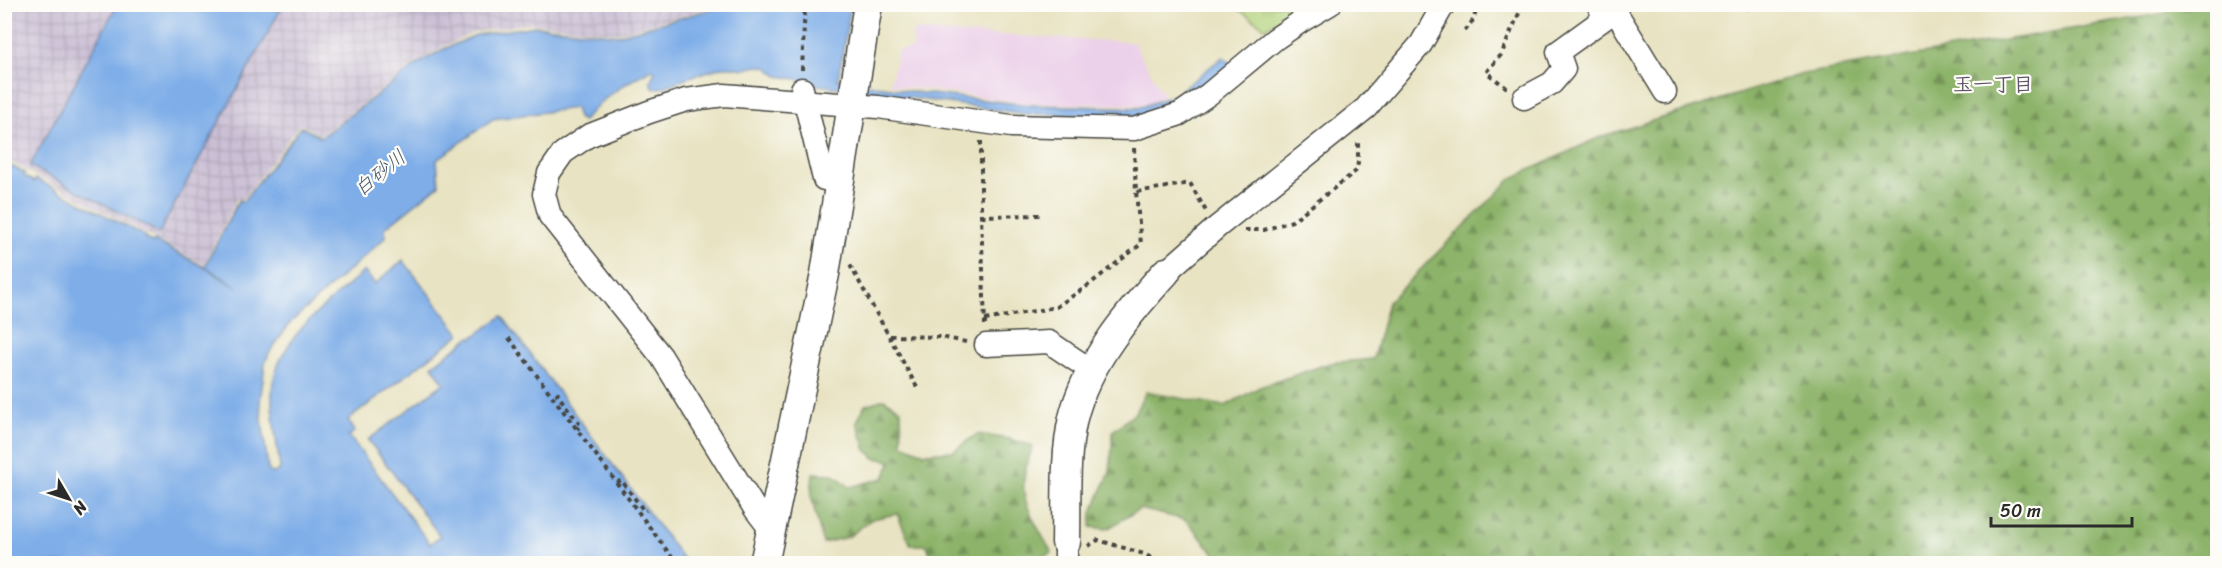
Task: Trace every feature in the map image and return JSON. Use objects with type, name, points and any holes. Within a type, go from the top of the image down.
[{"type":"street","points":[[770,553],[825,274],[868,4]]},
{"type":"street","points":[[770,553],[755,509],[661,356],[550,216],[544,194],[549,173],[563,153],[588,136],[649,112],[686,100],[724,95],[854,92],[1011,126],[1134,129],[1180,114],[1209,94],[1275,39],[1330,4]]},
{"type":"street","points":[[1073,551],[1068,452],[1073,417],[1092,371],[1131,310],[1166,272],[1216,228],[1357,116],[1421,44],[1444,4]]},
{"type":"street","points":[[1520,89],[1552,83],[1564,69],[1558,52],[1605,18],[1598,4]]},
{"type":"street","points":[[1611,4],[1665,92]]},
{"type":"street","points":[[803,94],[824,179],[841,182]]},
{"type":"street","points":[[986,345],[1049,342],[1092,371]]},
{"type":"path","points":[[803,94],[804,4]]},
{"type":"path","points":[[1465,31],[1474,19],[1477,4]]},
{"type":"path","points":[[1520,89],[1507,88],[1486,72],[1501,56],[1523,4]]},
{"type":"path","points":[[1742,4],[1749,10]]},
{"type":"path","points":[[1136,192],[1190,183],[1216,228],[1264,230],[1292,221],[1356,171],[1358,164],[1357,116]]},
{"type":"path","points":[[890,336],[941,337],[986,345],[981,216],[981,121]]},
{"type":"path","points":[[985,320],[1056,307],[1141,244],[1136,192],[1134,129]]},
{"type":"path","points":[[981,216],[1041,215]]},
{"type":"path","points":[[848,262],[919,391]]},
{"type":"path","points":[[509,339],[677,564]]},
{"type":"path","points":[[559,392],[557,394],[581,426],[577,429]]},
{"type":"path","points":[[617,483],[621,480],[644,511],[646,510]]},
{"type":"path","points":[[1073,551],[1098,540],[1144,554],[1162,564]]},
{"type":"shaded area","points":[[5,5],[721,5],[617,33],[531,23],[475,32],[443,47],[415,64],[321,135],[300,124],[242,200],[237,198],[204,265],[5,159]]},
{"type":"shaded area","points":[[912,31],[1133,42],[1164,96],[1150,103],[1137,105],[1027,103],[890,85],[898,50],[913,49]]},
{"type":"green space","points":[[1232,5],[1299,5],[1266,28]]},
{"type":"green space","points":[[2171,5],[2217,5],[2217,563],[1219,564],[1219,559],[1186,520],[1140,509],[1107,529],[1091,527],[1092,512],[1110,472],[1113,431],[1134,414],[1146,392],[1225,406],[1260,387],[1330,363],[1373,359],[1388,302],[1512,178],[1600,137],[1803,74],[2166,13]]},
{"type":"green space","points":[[884,399],[901,410],[902,444],[924,453],[953,451],[977,434],[1009,439],[1033,446],[1025,475],[1025,499],[1052,553],[1030,563],[933,563],[927,545],[911,545],[897,514],[872,519],[848,537],[823,543],[811,496],[813,473],[833,474],[850,487],[884,478],[891,461],[875,458],[866,450],[857,422],[865,405]]},
{"type":"water","points":[[117,5],[283,5],[159,233],[30,166]]},
{"type":"water","name":"白砂川","points":[[727,5],[851,5],[838,80],[922,93],[1028,105],[1138,108],[1175,95],[1223,57],[1231,64],[1179,103],[1140,116],[1027,114],[811,84],[778,76],[767,67],[758,66],[745,69],[722,67],[654,89],[650,82],[655,71],[652,69],[615,91],[583,121],[578,118],[575,108],[493,119],[437,160],[439,185],[385,228],[386,237],[291,322],[269,353],[265,364],[260,402],[268,469],[274,473],[280,469],[273,418],[272,390],[283,354],[306,323],[364,271],[375,284],[403,260],[460,334],[348,420],[355,431],[349,436],[430,544],[440,536],[368,440],[444,383],[432,366],[502,316],[686,563],[5,563],[4,162],[25,173],[24,176],[34,182],[36,179],[145,236],[144,238],[153,243],[155,241],[206,268],[238,288],[205,266],[239,200],[243,202],[301,127],[321,137],[421,62],[476,35],[536,26],[618,35]]},
{"type":"district","name":"玉一丁目","points":[[1993,84]]}]
